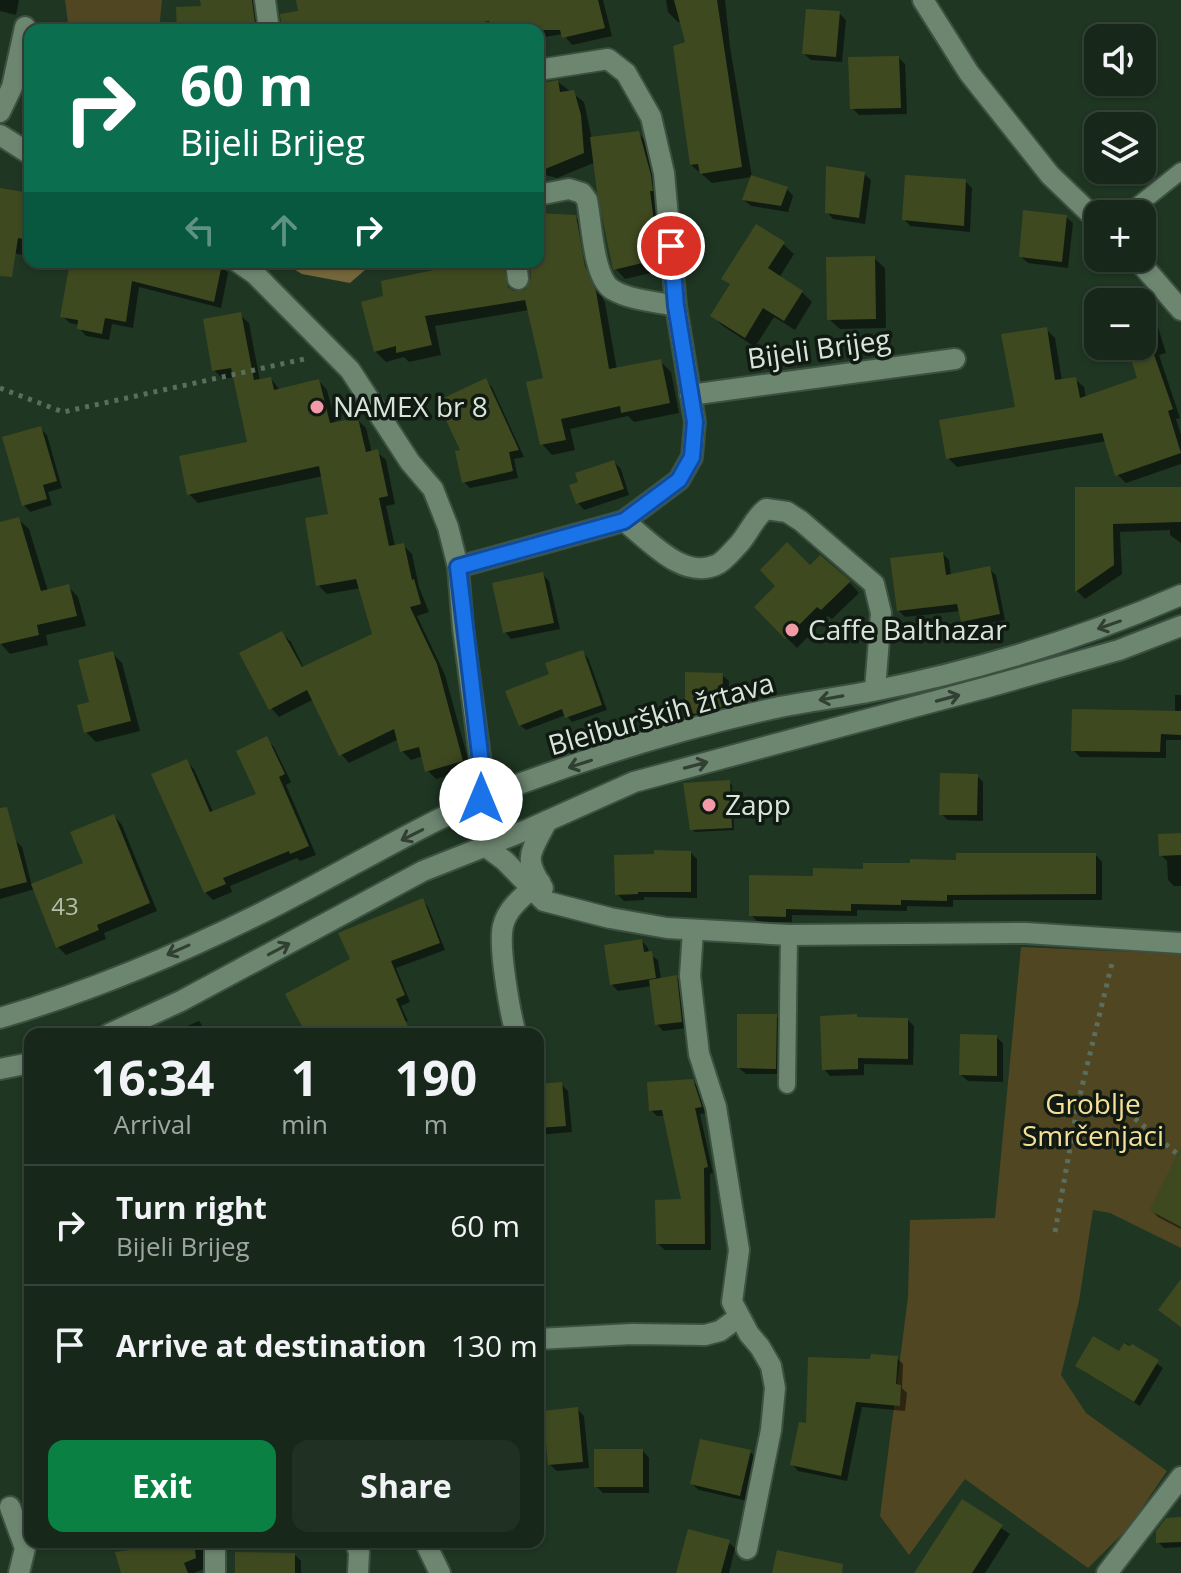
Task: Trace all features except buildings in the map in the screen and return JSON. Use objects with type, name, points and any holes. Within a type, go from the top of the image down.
[{"type":"street","points":[[265,0],[268,24]]},
{"type":"street","points":[[923,0],[969,73],[1050,175],[1084,208]]},
{"type":"street","points":[[0,112],[12,87],[24,32]]},
{"type":"street","points":[[458,567],[624,521],[679,480],[692,457],[695,422],[676,306],[664,173],[651,117],[626,73],[608,59],[544,69]]},
{"type":"street","points":[[0,135],[24,150]]},
{"type":"street","points":[[544,194],[569,189],[582,193],[587,200],[598,267],[604,284],[616,292],[676,306]]},
{"type":"street","points":[[246,268],[350,370],[410,462],[433,489],[448,527],[458,567],[482,772],[481,799]]},
{"type":"street","points":[[1148,272],[1181,310]]},
{"type":"street","name":"Bijeli Brijeg","points":[[690,395],[955,359]]},
{"type":"street","points":[[624,521],[669,558],[689,566],[703,567],[717,565],[766,509],[787,512],[801,521],[874,584],[881,613],[875,690]]},
{"type":"street","name":"Bleiburških žrtava","points":[[0,1018],[110,981],[277,905],[481,799],[519,784],[683,731],[994,661],[1115,624],[1181,595]]},
{"type":"street","name":"Bleiburških žrtava","points":[[127,1028],[423,871],[634,782],[1119,650],[1181,626]]},
{"type":"street","points":[[547,821],[531,852],[530,869],[544,901],[620,920],[693,930],[789,935],[1026,933],[1181,943]]},
{"type":"street","points":[[485,846],[536,886]]},
{"type":"street","points":[[514,1028],[509,1011],[503,926],[514,904],[536,886]]},
{"type":"street","points":[[693,930],[690,976],[699,1054],[716,1107],[739,1250],[732,1302],[771,1366],[775,1388],[771,1430],[747,1549]]},
{"type":"street","points":[[0,1069],[24,1064]]},
{"type":"street","points":[[544,1339],[632,1334],[705,1335],[720,1331],[739,1317]]},
{"type":"street","points":[[1106,1572],[1181,1477]]},
{"type":"street","points":[[10,1507],[24,1545]]},
{"type":"street","points":[[19,1573],[25,1548]]},
{"type":"street","points":[[215,1548],[215,1573]]},
{"type":"street","points":[[357,1548],[358,1573]]},
{"type":"street","points":[[428,1548],[440,1573]]},
{"type":"lane","points":[[1145,200],[1181,171]]},
{"type":"lane","points":[[787,1085],[789,935]]},
{"type":"path","points":[[0,388],[63,412],[332,352]]},
{"type":"path","points":[[1055,1232],[1078,1103],[1119,938]]},
{"type":"path","points":[[1078,1103],[1127,1112],[1181,1157]]},
{"type":"green space","points":[[65,0],[162,0],[160,24],[68,24]]},
{"type":"green space","name":"Groblje Smrčenjaci","points":[[1021,947],[1181,954],[1181,1248],[1110,1213],[1093,1210],[1079,1301],[1061,1375],[1086,1413],[1167,1471],[1129,1527],[1088,1568],[965,1479],[909,1555],[880,1516],[908,1297],[910,1220],[995,1218]]},
{"type":"shaded area","points":[[292,268],[367,268],[350,283],[302,274]]},
{"type":"place","name":"NAMEX br 8","points":[[317,407]]},
{"type":"place","name":"Caffe Balthazar","points":[[792,630]]},
{"type":"place","name":"Zapp","points":[[709,805]]},
{"type":"route","points":[[481,799],[482,772],[458,567],[624,521],[679,480],[692,457],[695,422],[676,306],[671,246]]}]
